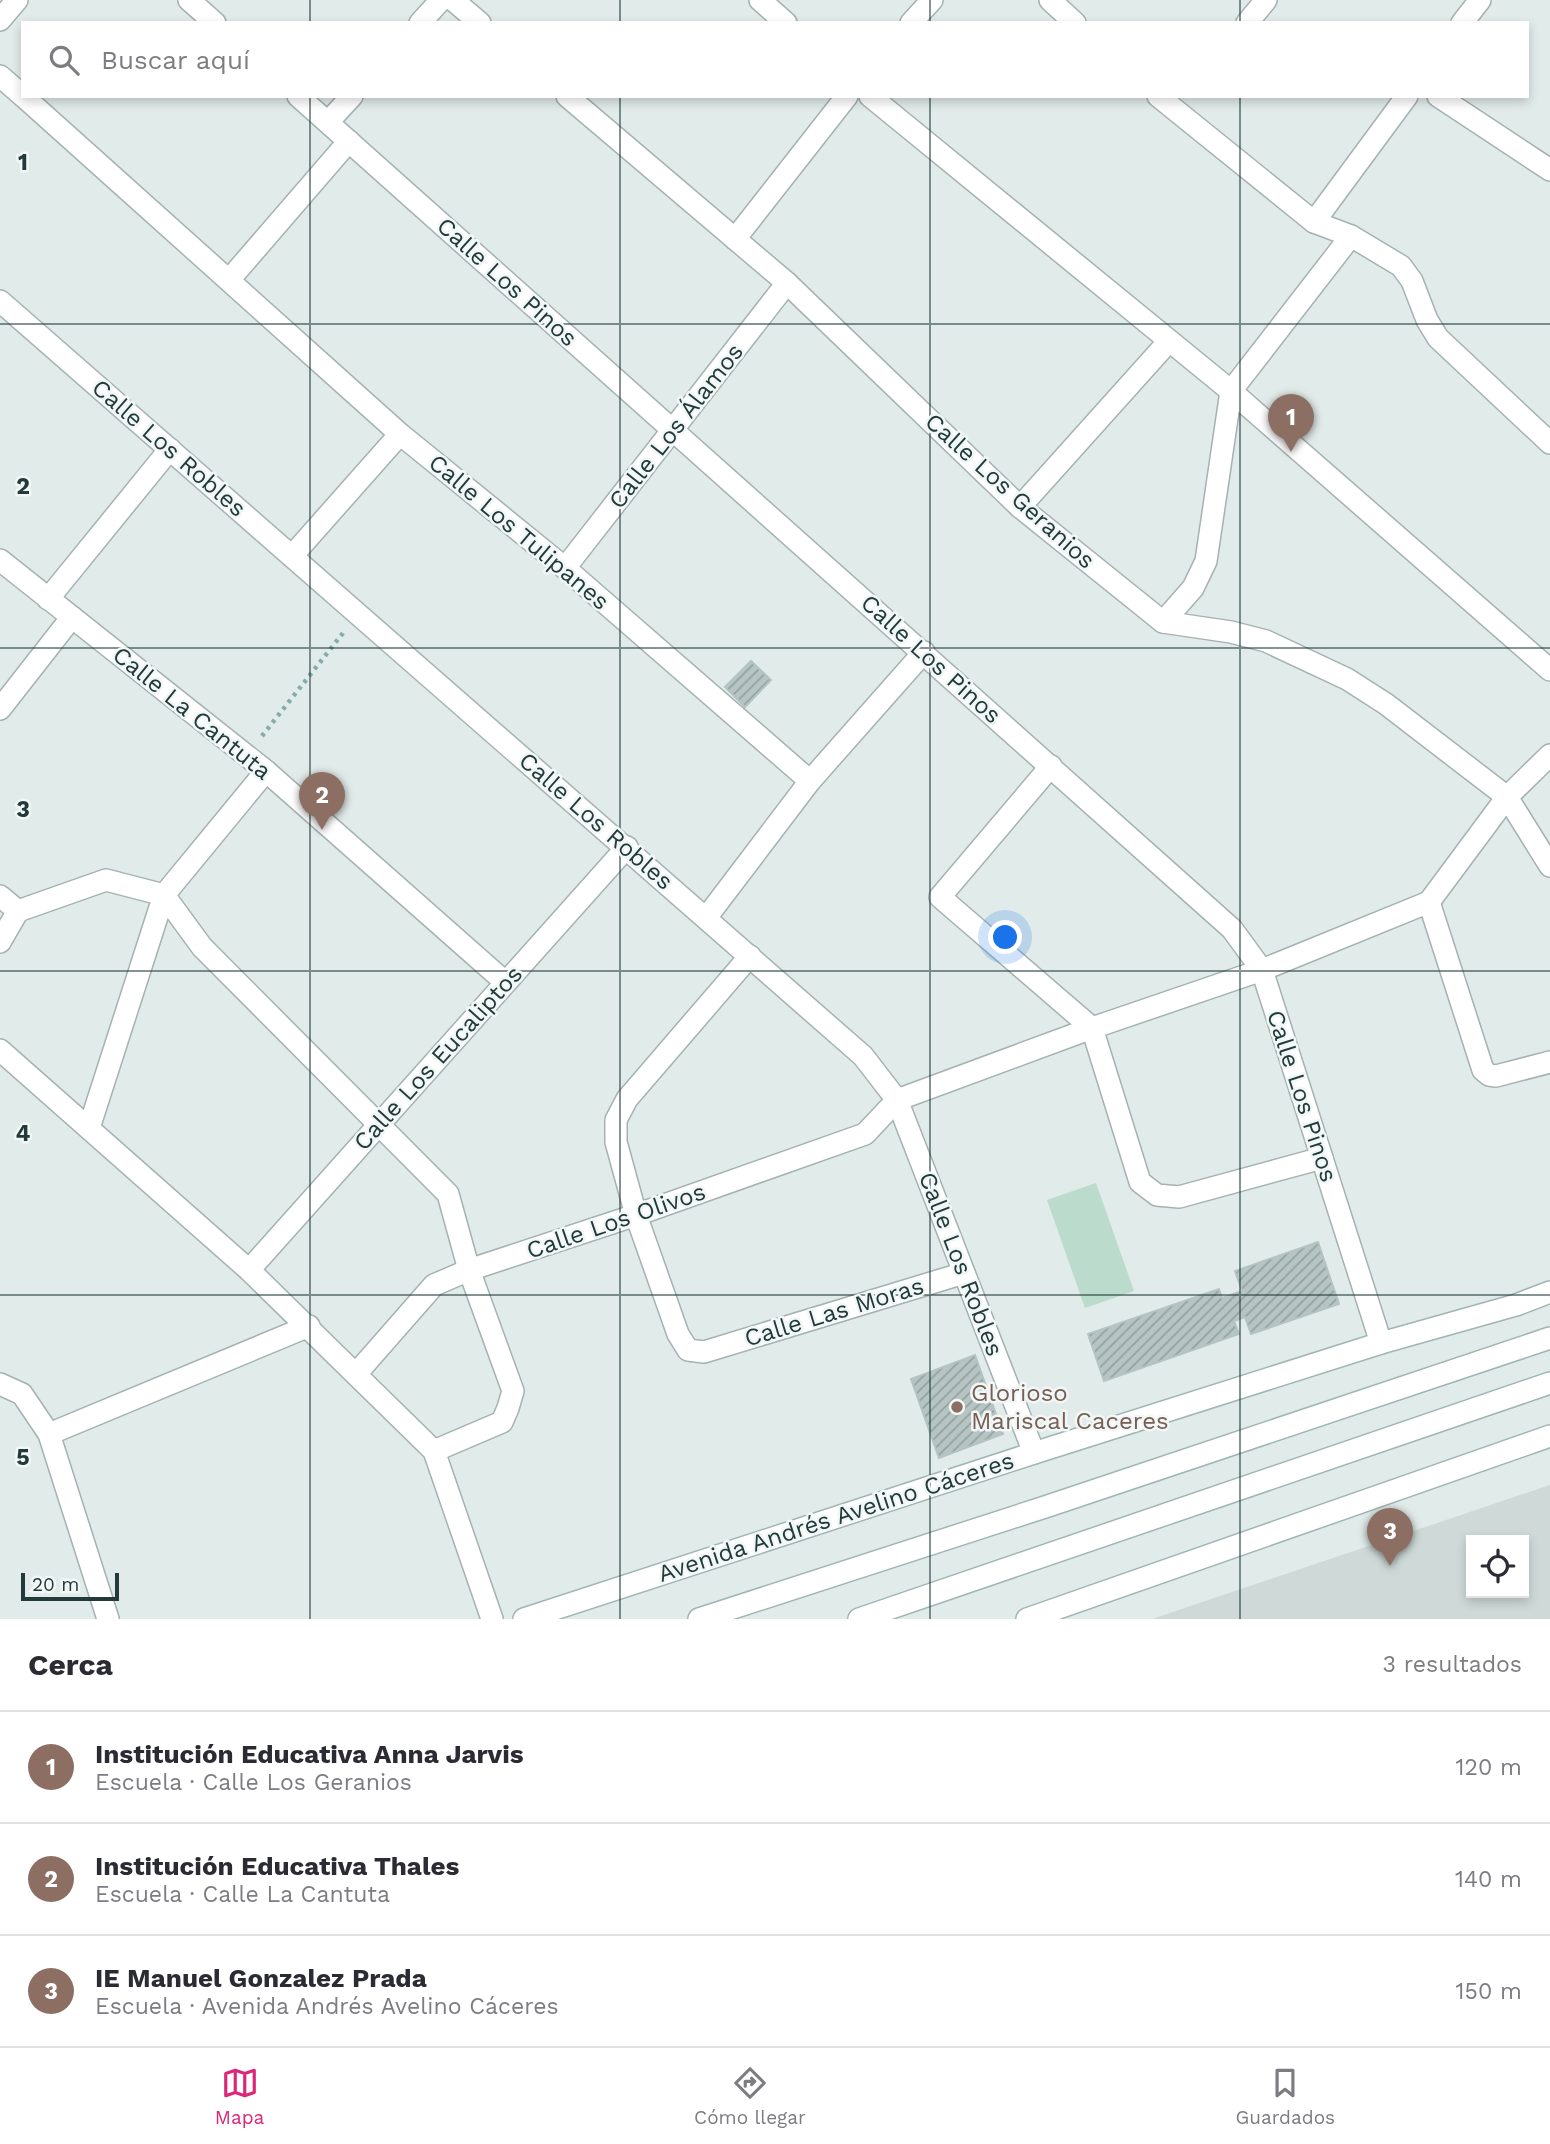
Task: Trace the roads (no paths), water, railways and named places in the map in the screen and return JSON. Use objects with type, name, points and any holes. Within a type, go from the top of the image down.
[{"type":"street","points":[[0,20],[17,0]]},
{"type":"street","points":[[189,0],[213,21]]},
{"type":"street","points":[[422,21],[441,0]]},
{"type":"street","points":[[453,0],[478,21]]},
{"type":"street","points":[[760,0],[784,21]]},
{"type":"street","points":[[913,21],[932,0]]},
{"type":"street","points":[[1050,0],[1073,21]]},
{"type":"street","points":[[1249,21],[1266,0]]},
{"type":"street","points":[[1464,21],[1480,0]]},
{"type":"street","name":"Calle Los Tulipanes","points":[[0,76],[21,94]]},
{"type":"street","name":"Calle Los Tulipanes","points":[[25,98],[400,434],[565,568],[810,781]]},
{"type":"street","name":"Calle Los Pinos","points":[[300,98],[1232,929],[1262,970],[1381,1343]]},
{"type":"street","points":[[328,122],[350,98]]},
{"type":"street","name":"Calle Los Geranios","points":[[569,98],[787,283],[1020,507],[1163,622]]},
{"type":"street","points":[[735,239],[845,98]]},
{"type":"street","points":[[872,98],[1231,391],[1550,670]]},
{"type":"street","points":[[1314,222],[1406,98]]},
{"type":"street","points":[[1441,98],[1550,170]]},
{"type":"street","points":[[1172,101],[1314,222],[1351,236],[1401,266],[1412,281],[1427,320],[1438,338],[1548,438]]},
{"type":"street","points":[[229,280],[349,141]]},
{"type":"street","points":[[1163,622],[1193,588],[1206,561],[1231,391],[1351,236]]},
{"type":"street","name":"Calle Los Álamos","points":[[565,568],[787,283]]},
{"type":"street","name":"Calle Los Robles","points":[[0,300],[863,1056],[897,1100],[1034,1453]]},
{"type":"street","points":[[1020,507],[1170,341]]},
{"type":"street","points":[[292,556],[400,434]]},
{"type":"street","points":[[48,598],[170,449]]},
{"type":"street","name":"Calle La Cantuta","points":[[0,561],[266,771],[505,982]]},
{"type":"street","points":[[0,709],[72,617]]},
{"type":"street","points":[[1163,622],[1231,632],[1266,641],[1347,679],[1386,704],[1507,797],[1550,866]]},
{"type":"street","points":[[706,918],[810,781],[924,652]]},
{"type":"street","points":[[897,1100],[1092,1028],[1262,970],[1429,902],[1507,797],[1550,755]]},
{"type":"street","points":[[1051,766],[940,897],[1092,1028],[1140,1182],[1157,1195],[1179,1197],[1322,1158]]},
{"type":"street","points":[[89,1128],[164,895],[266,771]]},
{"type":"street","name":"Calle Los Eucaliptos","points":[[249,1270],[627,847]]},
{"type":"street","points":[[0,942],[18,911],[106,880],[164,895],[202,947],[448,1194],[469,1270],[513,1391],[502,1422],[434,1451]]},
{"type":"street","points":[[0,896],[18,911]]},
{"type":"street","points":[[1429,902],[1483,1070],[1496,1076],[1550,1062]]},
{"type":"street","points":[[636,1215],[616,1142],[616,1120],[627,1099],[750,956]]},
{"type":"street","points":[[0,1050],[249,1270],[434,1451],[492,1619]]},
{"type":"street","name":"Calle Los Olivos","points":[[356,1374],[434,1285],[469,1270],[636,1215],[865,1134],[897,1100]]},
{"type":"street","name":"Calle Las Moras","points":[[636,1215],[678,1334],[688,1350],[704,1352],[964,1273]]},
{"type":"street","name":"Avenida Andrés Avelino Cáceres","points":[[524,1619],[1034,1453],[1381,1343],[1516,1305],[1550,1292]]},
{"type":"street","points":[[49,1433],[309,1326]]},
{"type":"street","points":[[699,1619],[1045,1507],[1550,1338]]},
{"type":"street","points":[[0,1384],[22,1394],[49,1433],[108,1619]]},
{"type":"street","points":[[859,1619],[1550,1384]]},
{"type":"street","points":[[1027,1619],[1550,1436]]},
{"type":"place","name":"Institución Educativa Anna Jarvis","points":[[1291,452]]},
{"type":"place","name":"Institución Educativa Thales","points":[[322,830]]},
{"type":"place","name":"Glorioso Mariscal Caceres","points":[[957,1407]]},
{"type":"place","name":"IE Manuel Gonzalez Prada","points":[[1390,1566]]}]
